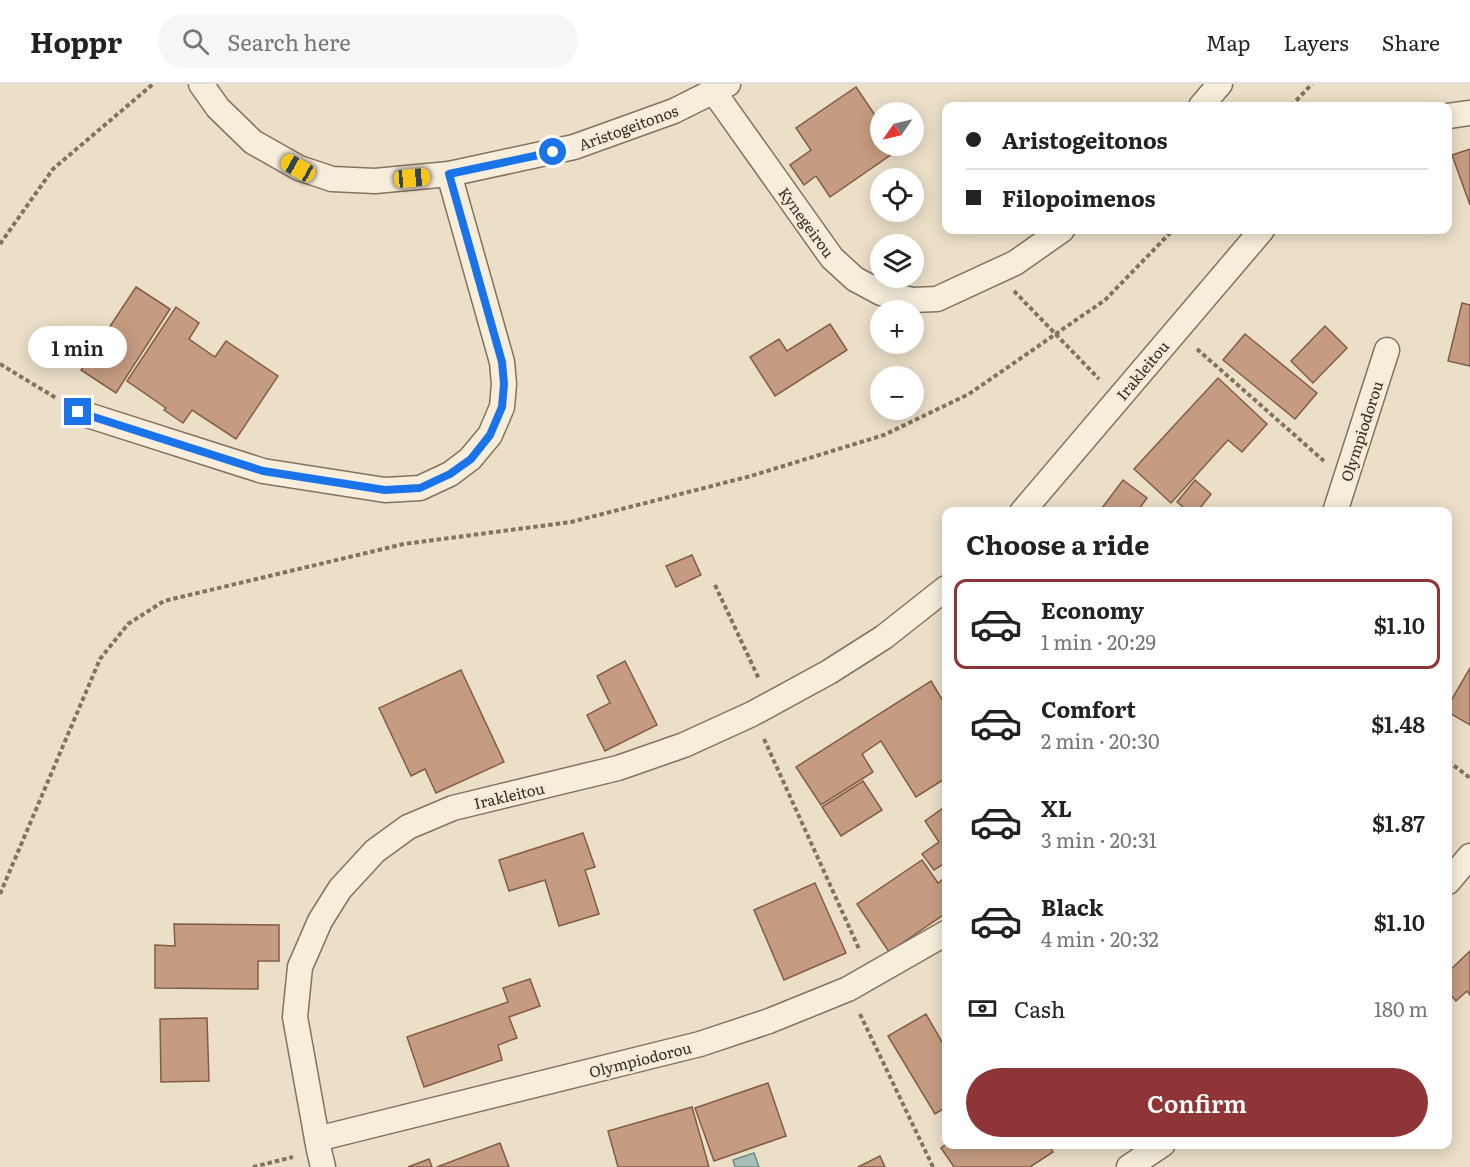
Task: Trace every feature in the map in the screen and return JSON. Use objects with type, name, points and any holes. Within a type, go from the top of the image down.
[{"type":"street","name":"Aristogeitonos","points":[[201,84],[218,108],[253,142],[298,168],[332,179],[375,181],[449,174],[573,147],[674,111],[721,88]]},
{"type":"street","points":[[1204,102],[1220,84]]},
{"type":"street","name":"Kynegeirou","points":[[721,88],[832,258],[855,279],[880,293],[912,300],[937,299],[1015,262],[1056,234]]},
{"type":"street","points":[[1452,115],[1470,112]]},
{"type":"street","points":[[78,412],[263,471],[385,490],[420,488],[450,474],[471,459],[490,435],[502,407],[504,384],[502,362],[449,174]]},
{"type":"street","name":"Irakleitou","points":[[1026,507],[1259,234]]},
{"type":"street","name":"Olympiodorou","points":[[1337,507],[1387,350]]},
{"type":"street","name":"Irakleitou","points":[[320,1152],[295,1017],[300,967],[320,921],[340,889],[375,851],[408,828],[453,808],[618,768],[684,745],[762,709],[829,672],[884,637],[942,591]]},
{"type":"street","points":[[1452,877],[1470,856]]},
{"type":"street","name":"Olympiodorou","points":[[320,1152],[700,1044],[769,1021],[848,989],[942,935]]},
{"type":"street","points":[[1129,1167],[1156,1149]]},
{"type":"path","points":[[0,244],[53,169],[153,84]]},
{"type":"path","points":[[1295,102],[1312,84]]},
{"type":"path","points":[[0,894],[100,659],[128,624],[164,601],[404,544],[571,522],[751,476],[884,435],[969,394],[1105,300],[1169,234]]},
{"type":"path","points":[[995,272],[1118,399]]},
{"type":"path","points":[[1176,330],[1345,480]]},
{"type":"path","points":[[0,364],[78,412]]},
{"type":"path","points":[[715,585],[762,709],[871,976]]},
{"type":"path","points":[[1452,764],[1470,778]]},
{"type":"path","points":[[848,989],[933,1167]]},
{"type":"path","points":[[253,1167],[320,1152]]},
{"type":"water","points":[[754,1153],[759,1167],[735,1167],[733,1160]]},
{"type":"building","points":[[856,87],[870,108],[870,156],[889,156],[830,197],[816,176],[804,185],[790,165],[811,150],[796,128]]},
{"type":"building","points":[[1470,149],[1470,205],[1452,155]]},
{"type":"building","points":[[136,287],[170,309],[116,393],[81,370]]},
{"type":"building","points":[[1462,303],[1470,305],[1470,366],[1448,361]]},
{"type":"building","points":[[176,307],[199,323],[189,339],[215,357],[226,341],[278,376],[236,439],[192,410],[183,423],[164,410],[166,408],[127,381]]},
{"type":"building","points":[[830,324],[847,350],[775,396],[750,357],[779,339],[787,351]]},
{"type":"building","points":[[1325,326],[1347,348],[1313,383],[1291,361]]},
{"type":"building","points":[[1245,334],[1317,393],[1295,419],[1223,360]]},
{"type":"building","points":[[1218,378],[1267,424],[1242,452],[1228,440],[1171,503],[1134,469]]},
{"type":"building","points":[[1123,480],[1147,498],[1141,507],[1103,507]]},
{"type":"building","points":[[1195,480],[1211,494],[1201,507],[1183,507],[1177,502]]},
{"type":"building","points":[[692,555],[701,575],[676,587],[666,566]]},
{"type":"building","points":[[625,661],[657,725],[605,751],[587,715],[610,703],[597,676]]},
{"type":"building","points":[[1470,668],[1470,725],[1452,714],[1452,699]]},
{"type":"building","points":[[461,670],[504,762],[436,793],[425,769],[411,776],[379,708]]},
{"type":"building","points":[[931,681],[942,699],[942,781],[916,797],[881,741],[862,754],[873,772],[821,805],[796,767]]},
{"type":"building","points":[[863,781],[882,810],[841,836],[822,807]]},
{"type":"building","points":[[942,809],[942,865],[934,870],[922,854],[939,842],[925,821]]},
{"type":"building","points":[[583,833],[595,867],[585,870],[599,914],[559,926],[545,880],[509,891],[499,860]]},
{"type":"building","points":[[922,860],[938,883],[942,880],[942,916],[889,952],[857,904]]},
{"type":"building","points":[[815,883],[846,953],[784,980],[754,910]]},
{"type":"building","points":[[174,924],[279,925],[279,961],[258,961],[258,989],[155,988],[155,945],[175,946]]},
{"type":"building","points":[[1470,951],[1470,995],[1467,991],[1456,1001],[1452,996],[1452,968]]},
{"type":"building","points":[[530,979],[540,1006],[509,1017],[517,1038],[498,1045],[502,1060],[424,1087],[407,1037],[508,1002],[503,988]]},
{"type":"building","points":[[926,1014],[942,1042],[942,1110],[935,1114],[888,1036]]},
{"type":"building","points":[[207,1018],[209,1081],[161,1082],[160,1019]]},
{"type":"building","points":[[768,1083],[786,1136],[714,1161],[695,1108]]},
{"type":"building","points":[[692,1107],[709,1167],[618,1167],[608,1131]]},
{"type":"building","points":[[500,1143],[509,1167],[437,1167]]},
{"type":"building","points":[[941,1148],[1051,1149],[1053,1152],[1030,1167],[954,1167]]},
{"type":"building","points":[[880,1156],[885,1167],[858,1167]]},
{"type":"building","points":[[429,1159],[432,1167],[408,1167]]},
{"type":"route","points":[[78,412],[263,471],[385,490],[420,488],[450,474],[471,459],[490,435],[502,407],[504,384],[502,362],[449,174],[553,152]]}]
